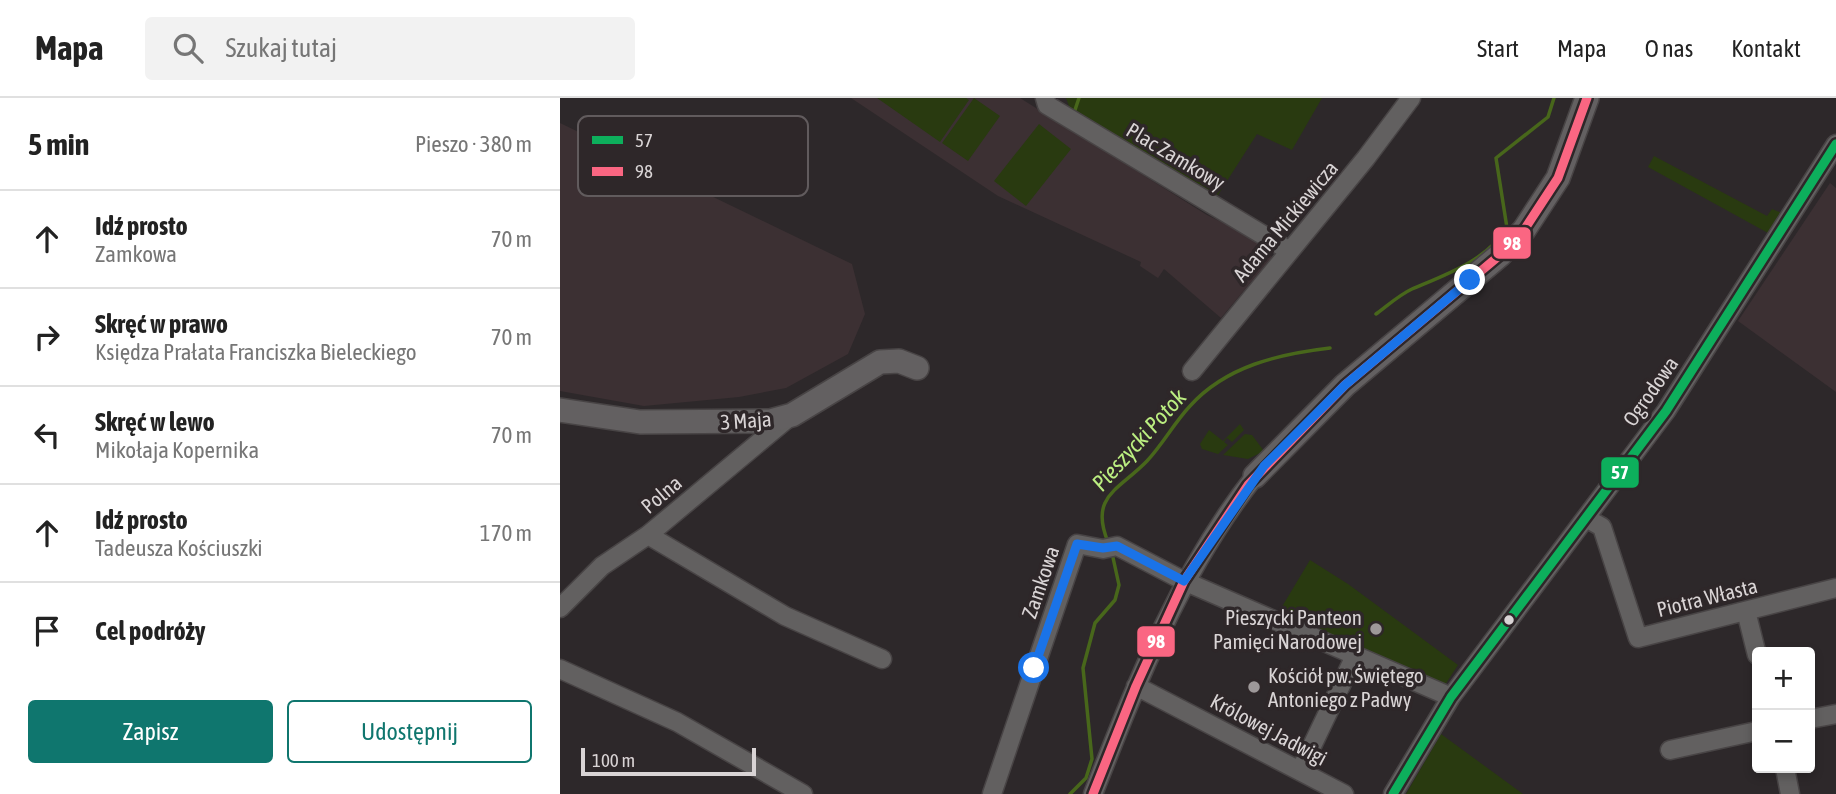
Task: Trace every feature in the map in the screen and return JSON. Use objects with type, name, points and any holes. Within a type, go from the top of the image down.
[{"type":"main road","points":[[1255,476],[1345,385],[1500,255],[1524,230],[1558,178],[1587,98]]},
{"type":"main road","name":"3 Maja","points":[[560,410],[640,422],[770,421],[792,415],[880,362],[899,361],[917,368]]},
{"type":"street","name":"Adama Mickiewicza","points":[[1192,371],[1288,250],[1366,158],[1410,98]]},
{"type":"street","name":"Plac Zamkowy","points":[[1041,100],[1288,250]]},
{"type":"street","name":"Ogrodowa","points":[[1393,794],[1451,697],[1666,411],[1824,167],[1836,144]]},
{"type":"street","name":"Polna","points":[[560,608],[602,566],[648,535],[792,415]]},
{"type":"street","points":[[1093,794],[1136,686],[1184,581],[1255,476]]},
{"type":"street","name":"Piotra Własta","points":[[1586,518],[1602,527],[1638,638],[1836,588]]},
{"type":"street","points":[[648,535],[785,616],[882,659]]},
{"type":"street","name":"Zamkowa","points":[[992,794],[1077,544],[1110,547],[1184,581]]},
{"type":"street","points":[[1184,581],[1451,697]]},
{"type":"street","points":[[1746,611],[1755,647]]},
{"type":"street","points":[[1300,771],[1355,656]]},
{"type":"street","points":[[560,669],[677,722],[803,794]]},
{"type":"street","name":"Królowej Jadwigi","points":[[1136,686],[1344,794]]},
{"type":"street","points":[[1815,718],[1836,714]]},
{"type":"street","points":[[1670,750],[1752,732]]},
{"type":"street","points":[[1786,773],[1790,794]]},
{"type":"shaded area","points":[[851,98],[1020,98],[1207,215],[1250,236],[1272,257],[1221,318],[1164,269],[1158,278],[1140,266],[1141,262],[998,196]]},
{"type":"shaded area","points":[[560,123],[578,132],[578,196],[711,196],[852,264],[865,314],[848,354],[786,388],[739,397],[644,406],[560,391]]},
{"type":"shaded area","points":[[1830,183],[1836,188],[1836,392],[1738,321]]},
{"type":"green space","points":[[877,98],[966,98],[969,100],[940,142]]},
{"type":"green space","points":[[974,98],[1000,116],[968,161],[942,143]]},
{"type":"green space","points":[[1066,98],[1322,98],[1292,150],[1257,134],[1218,195],[1085,119],[1069,106]]},
{"type":"green space","points":[[1039,124],[1071,149],[1026,206],[994,181]]},
{"type":"green space","points":[[1654,156],[1767,216],[1772,209],[1782,213],[1768,233],[1648,167]]},
{"type":"green space","points":[[1240,424],[1244,430],[1232,442],[1227,438],[1224,442],[1228,445],[1218,454],[1202,449],[1200,444],[1209,430],[1223,441]]},
{"type":"green space","points":[[1245,434],[1252,435],[1264,451],[1248,459],[1223,455]]},
{"type":"green space","points":[[1310,560],[1348,584],[1458,665],[1443,688],[1277,615]]},
{"type":"green space","points":[[1441,734],[1523,794],[1406,794]]},
{"type":"waterway","points":[[1073,116],[1079,98]]},
{"type":"waterway","name":"Pieszycki Potok","points":[[1376,314],[1407,291],[1464,266],[1498,240],[1507,228],[1496,158],[1548,117],[1554,98]]},
{"type":"waterway","name":"Pieszycki Potok","points":[[1108,542],[1102,514],[1110,495],[1147,461],[1204,392],[1254,364],[1330,348]]},
{"type":"waterway","name":"Pieszycki Potok","points":[[1070,794],[1086,778],[1092,759],[1083,668],[1095,623],[1115,600],[1119,585],[1112,553]]},
{"type":"transit line","name":"98","points":[[1093,794],[1136,686],[1184,581],[1248,485],[1345,385],[1500,255],[1524,230],[1558,178],[1587,98]]},
{"type":"transit line","name":"57","points":[[1393,794],[1451,697],[1666,411],[1836,144]]},
{"type":"place","name":"Pieszycki Panteon Pamięci Narodowej","points":[[1376,629]]},
{"type":"place","name":"Kościół pw. Świętego Antoniego z Padwy","points":[[1254,687]]},
{"type":"route","points":[[1034,668],[1077,544],[1103,548],[1117,546],[1184,581],[1248,485],[1264,466],[1345,385],[1470,280]]}]
